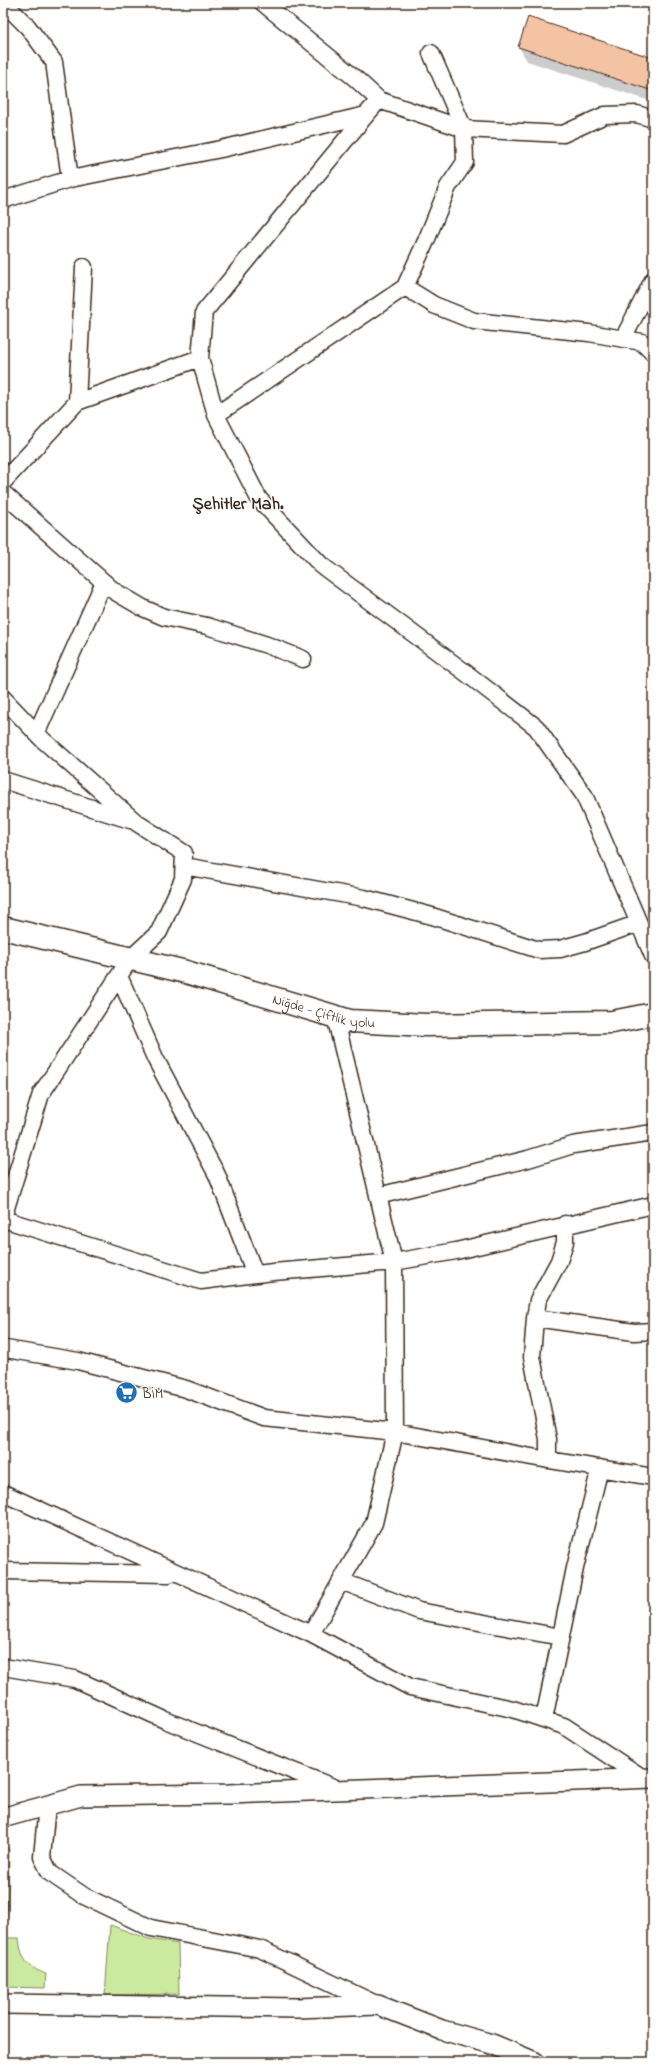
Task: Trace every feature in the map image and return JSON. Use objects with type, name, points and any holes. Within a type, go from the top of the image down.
[{"type":"main road","name":"Niğde - Çiftlik yolu","points":[[3,928],[125,968],[186,972],[350,1021],[426,1025],[612,1022],[653,1014]]},
{"type":"street","points":[[4,3],[28,27],[54,62],[70,179]]},
{"type":"street","points":[[263,3],[356,78],[379,100],[464,129],[563,134],[605,114],[637,114],[653,119]]},
{"type":"street","points":[[216,415],[404,287],[426,241],[448,187],[465,162],[464,129],[430,53]]},
{"type":"street","points":[[379,100],[204,312],[200,358],[216,415],[259,499],[321,565],[536,727],[584,795],[653,956]]},
{"type":"street","points":[[3,200],[70,179],[221,149],[366,115]]},
{"type":"street","points":[[77,402],[84,267]]},
{"type":"street","points":[[623,339],[653,280]]},
{"type":"street","points":[[404,287],[434,305],[474,321],[589,333],[642,342],[653,353]]},
{"type":"street","points":[[3,482],[77,402],[200,358]]},
{"type":"street","points":[[3,493],[114,591],[143,608],[164,617],[207,626],[252,640],[303,660]]},
{"type":"street","points":[[37,732],[104,582]]},
{"type":"street","points":[[3,698],[37,732],[42,740],[137,822],[184,853],[183,879],[159,932],[125,968],[41,1094],[3,1218],[201,1281],[255,1274],[394,1262],[456,1251],[653,1204]]},
{"type":"street","points":[[3,780],[137,822]]},
{"type":"street","points":[[184,866],[364,898],[432,916],[539,950],[560,949],[579,944],[639,923]]},
{"type":"street","points":[[125,968],[155,1058],[217,1175],[255,1274]]},
{"type":"street","points":[[311,1634],[374,1523],[395,1432],[394,1262],[335,1016]]},
{"type":"street","points":[[378,1196],[528,1159],[573,1145],[653,1134]]},
{"type":"street","points":[[548,1460],[548,1439],[532,1357],[538,1300],[559,1261],[565,1242],[565,1224]]},
{"type":"street","points":[[535,1318],[634,1332],[653,1331]]},
{"type":"street","points":[[3,1351],[6,1349],[78,1361],[186,1389],[264,1418],[395,1432],[548,1460],[653,1477]]},
{"type":"street","points":[[544,1719],[575,1568],[600,1468]]},
{"type":"street","points":[[3,1493],[177,1574],[311,1634],[410,1687],[513,1709],[564,1726],[648,1778]]},
{"type":"street","points":[[3,1571],[177,1574]]},
{"type":"street","points":[[341,1581],[419,1611],[561,1637]]},
{"type":"street","points":[[3,1667],[75,1679],[165,1720],[340,1790]]},
{"type":"street","points":[[3,1816],[9,1816],[81,1796],[229,1794],[648,1778]]},
{"type":"street","points":[[47,1805],[42,1857],[50,1873],[84,1896],[151,1928],[260,1949],[378,2005],[442,2030],[492,2044],[535,2062]]},
{"type":"street","points":[[3,2004],[297,2008],[378,2005]]},
{"type":"green space","points":[[3,1842],[9,1849],[7,1917],[3,1919]]},
{"type":"green space","points":[[110,1925],[149,1939],[178,1944],[179,1994],[105,1995]]},
{"type":"green space","points":[[3,1938],[19,1938],[21,1952],[26,1961],[34,1968],[46,1974],[45,1988],[3,1987]]},
{"type":"building","points":[[528,17],[653,58],[653,91],[518,47]]},
{"type":"place","name":"BİM","points":[[127,1393]]},
{"type":"district","name":"Şehitler Mah.","points":[[238,503]]}]
